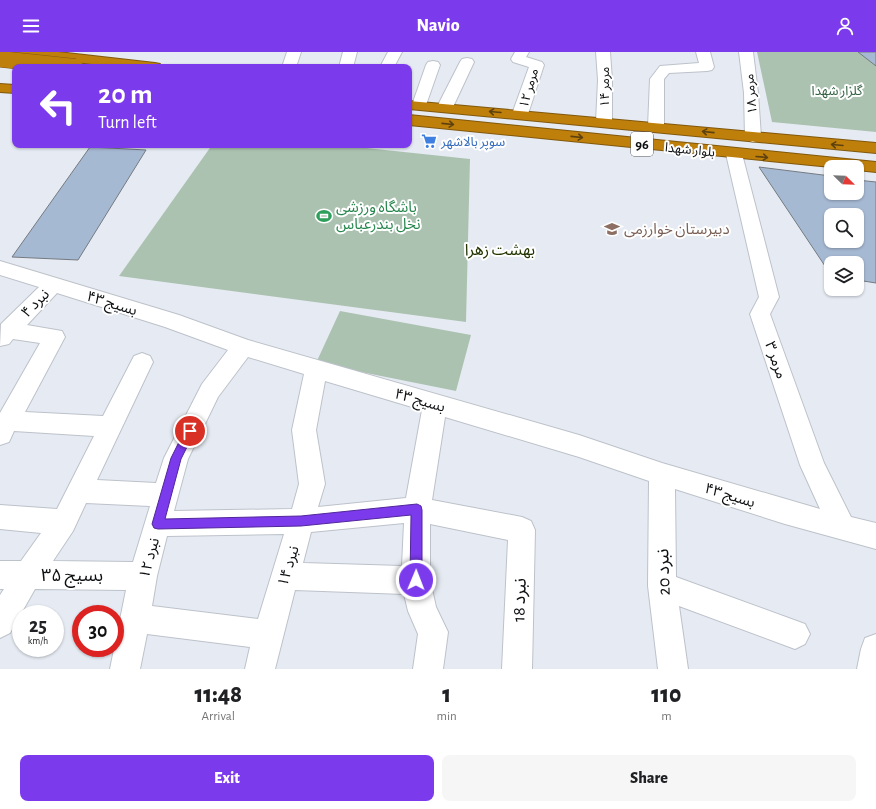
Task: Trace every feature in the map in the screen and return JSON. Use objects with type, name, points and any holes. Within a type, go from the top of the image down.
[{"type":"highway","points":[[0,60],[27,53],[128,64]]},
{"type":"highway","points":[[0,60],[43,64]]},
{"type":"highway","points":[[0,75],[12,76]]},
{"type":"highway","points":[[0,88],[12,90]]},
{"type":"highway","name":"بلوار شهدا","points":[[412,105],[876,148]]},
{"type":"highway","name":"بلوار شهدا","points":[[412,120],[734,154],[876,167]]},
{"type":"street","points":[[290,64],[294,52]]},
{"type":"street","points":[[347,64],[350,52]]},
{"type":"street","points":[[389,64],[395,52]]},
{"type":"street","name":"مرمر ۱۲","points":[[520,114],[538,64],[518,59],[522,52]]},
{"type":"street","name":"مرمر ۱۴","points":[[603,52],[605,80],[604,122]]},
{"type":"street","points":[[656,127],[657,79],[665,69],[707,67],[703,52]]},
{"type":"street","name":"مرمر ۱۸","points":[[742,53],[754,137]]},
{"type":"street","points":[[445,107],[467,62]]},
{"type":"street","points":[[412,105],[433,65]]},
{"type":"street","name":"مرمر ۳","points":[[734,154],[769,297],[760,314],[812,465],[842,528]]},
{"type":"street","name":"بسیج ۴۳","points":[[0,268],[172,321],[244,347],[579,446],[662,474],[842,528]]},
{"type":"street","name":"نبرد ۴","points":[[4,334],[53,285]]},
{"type":"street","points":[[4,334],[54,337],[10,398],[4,428],[110,427]]},
{"type":"street","name":"نبرد ۱۲","points":[[125,669],[143,576],[176,458],[210,391],[244,347]]},
{"type":"street","points":[[0,623],[28,575],[64,522],[142,362]]},
{"type":"street","name":"نبرد ۱۴","points":[[260,669],[268,635],[312,484],[304,430],[316,369]]},
{"type":"street","points":[[428,669],[432,632],[422,612],[416,580],[417,510],[435,404]]},
{"type":"street","name":"نبرد 20","points":[[662,474],[662,586],[673,669]]},
{"type":"street","points":[[79,491],[166,495]]},
{"type":"street","points":[[158,524],[301,521],[417,510]]},
{"type":"street","name":"نبرد 18","points":[[417,510],[522,530],[517,669]]},
{"type":"street","points":[[0,517],[64,522]]},
{"type":"street","points":[[842,528],[876,536]]},
{"type":"street","name":"بسیج ۳۵","points":[[0,575],[143,576]]},
{"type":"street","points":[[285,576],[416,580]]},
{"type":"street","points":[[662,586],[795,634]]},
{"type":"street","points":[[135,618],[268,635]]},
{"type":"street","points":[[872,669],[876,649]]},
{"type":"green space","name":"گلزار شهدا","points":[[757,52],[876,52],[876,132],[772,122]]},
{"type":"green space","points":[[210,148],[366,148],[470,159],[466,322],[119,276]]},
{"type":"green space","points":[[340,311],[471,335],[456,391],[316,363]]},
{"type":"building","points":[[858,52],[876,52],[876,66]]},
{"type":"building","points":[[89,148],[146,150],[78,260],[12,257]]},
{"type":"building","points":[[759,167],[824,175],[824,200],[864,200],[864,181],[876,182],[876,283],[864,281],[864,256],[824,256],[824,264]]},
{"type":"place","name":"سوپر بالاشهر","points":[[429,141]]},
{"type":"place","name":"باشگاه ورزشی نخل بندرعباس","points":[[324,216]]},
{"type":"place","name":"دبیرستان خوارزمی","points":[[612,229]]},
{"type":"district","name":"بهشت زهرا","points":[[500,249]]},
{"type":"route","points":[[190,431],[176,458],[158,524],[301,521],[417,510],[416,580]]}]
